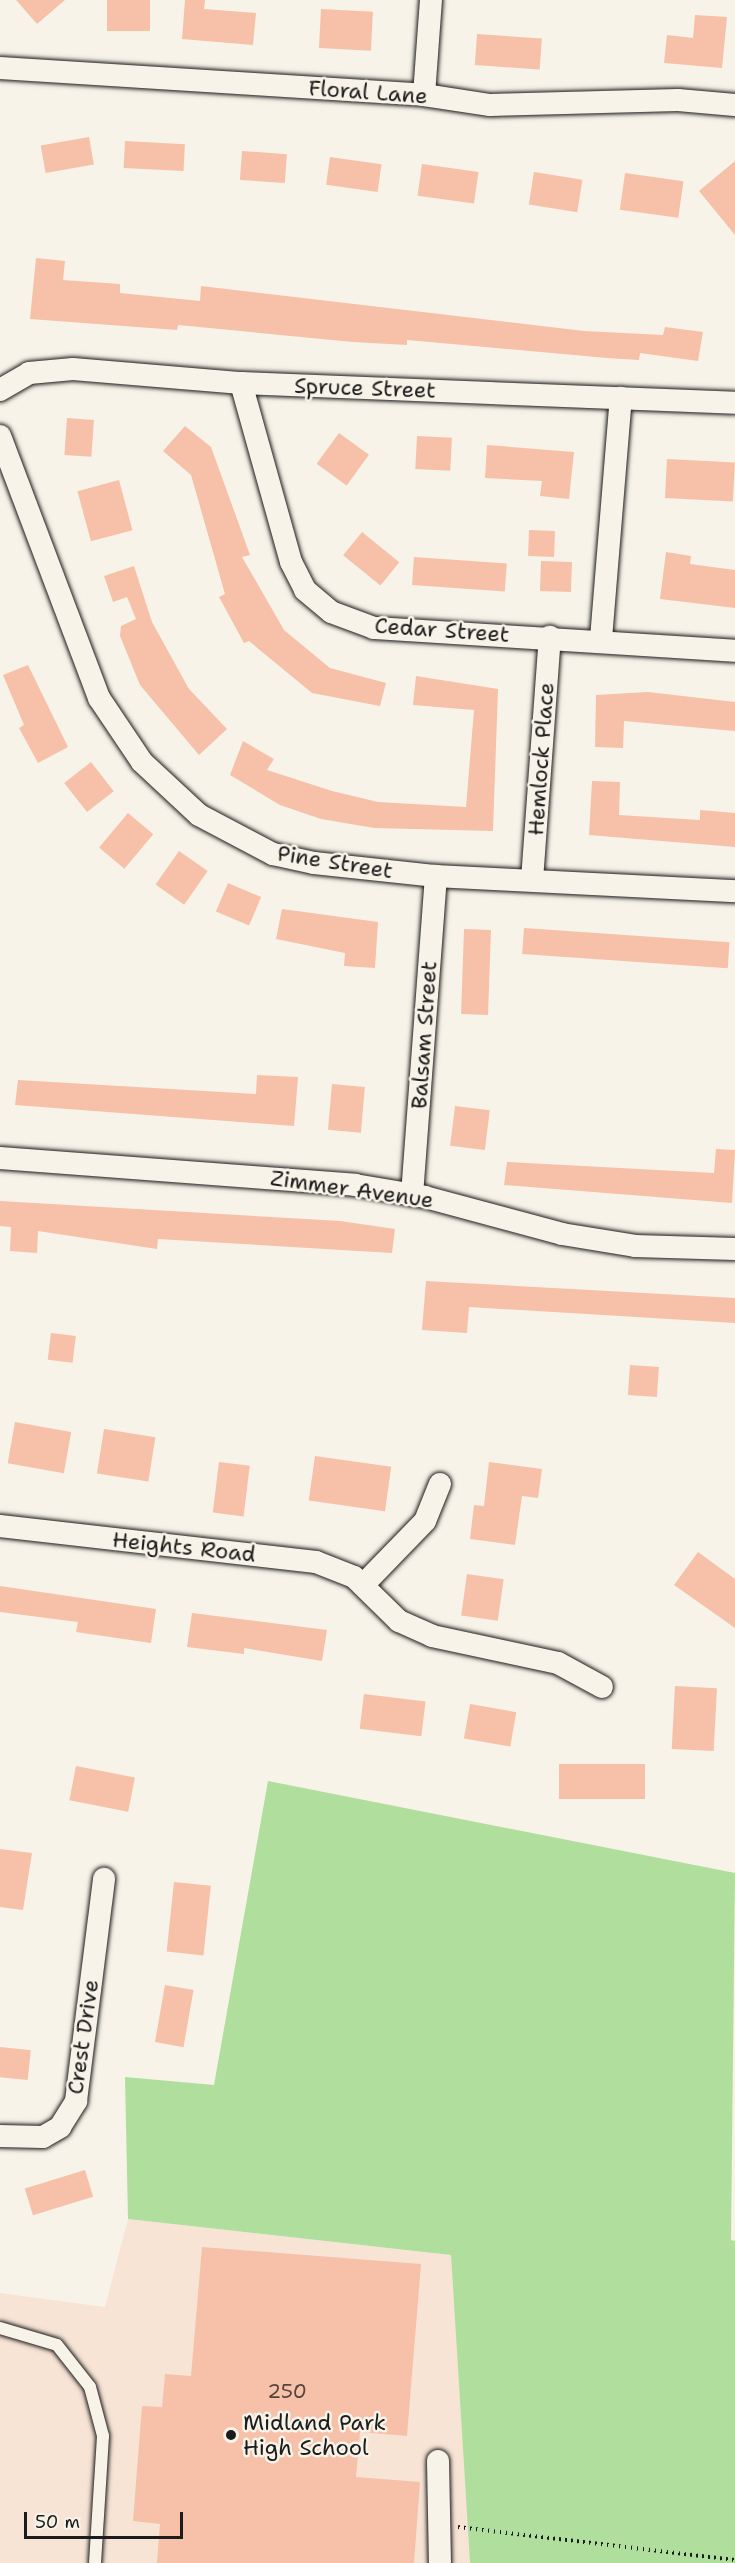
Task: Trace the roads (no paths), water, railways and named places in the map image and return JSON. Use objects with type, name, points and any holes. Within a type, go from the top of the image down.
[{"type":"street","points":[[424,95],[431,0]]},
{"type":"street","name":"Floral Lane","points":[[0,68],[424,95],[490,105],[678,100],[735,105]]},
{"type":"street","name":"Spruce Street","points":[[0,390],[29,373],[73,369],[241,383],[735,403]]},
{"type":"street","name":"Cedar Street","points":[[241,383],[291,562],[305,590],[331,612],[374,628],[601,639],[735,651]]},
{"type":"street","points":[[601,639],[621,398]]},
{"type":"street","name":"Pine Street","points":[[0,436],[99,698],[136,754],[169,790],[199,815],[273,854],[436,876],[735,891]]},
{"type":"street","name":"Hemlock Place","points":[[532,880],[550,637]]},
{"type":"street","name":"Balsam Street","points":[[412,1195],[436,876]]},
{"type":"street","name":"Zimmer Avenue","points":[[0,1158],[289,1178],[412,1195],[572,1236],[635,1246],[735,1249]]},
{"type":"street","points":[[363,1585],[425,1521],[440,1484]]},
{"type":"street","name":"Heights Road","points":[[0,1526],[316,1562],[363,1585],[399,1621],[432,1636],[558,1663],[602,1687]]},
{"type":"street","name":"Crest Drive","points":[[0,2136],[43,2137],[60,2127],[76,2101],[104,1880]]},
{"type":"street","points":[[438,2461],[440,2563]]},
{"type":"lane","points":[[0,2328],[57,2345],[90,2387],[103,2436],[95,2563]]},
{"type":"place","name":"Midland Park High School","points":[[231,2435]]}]
